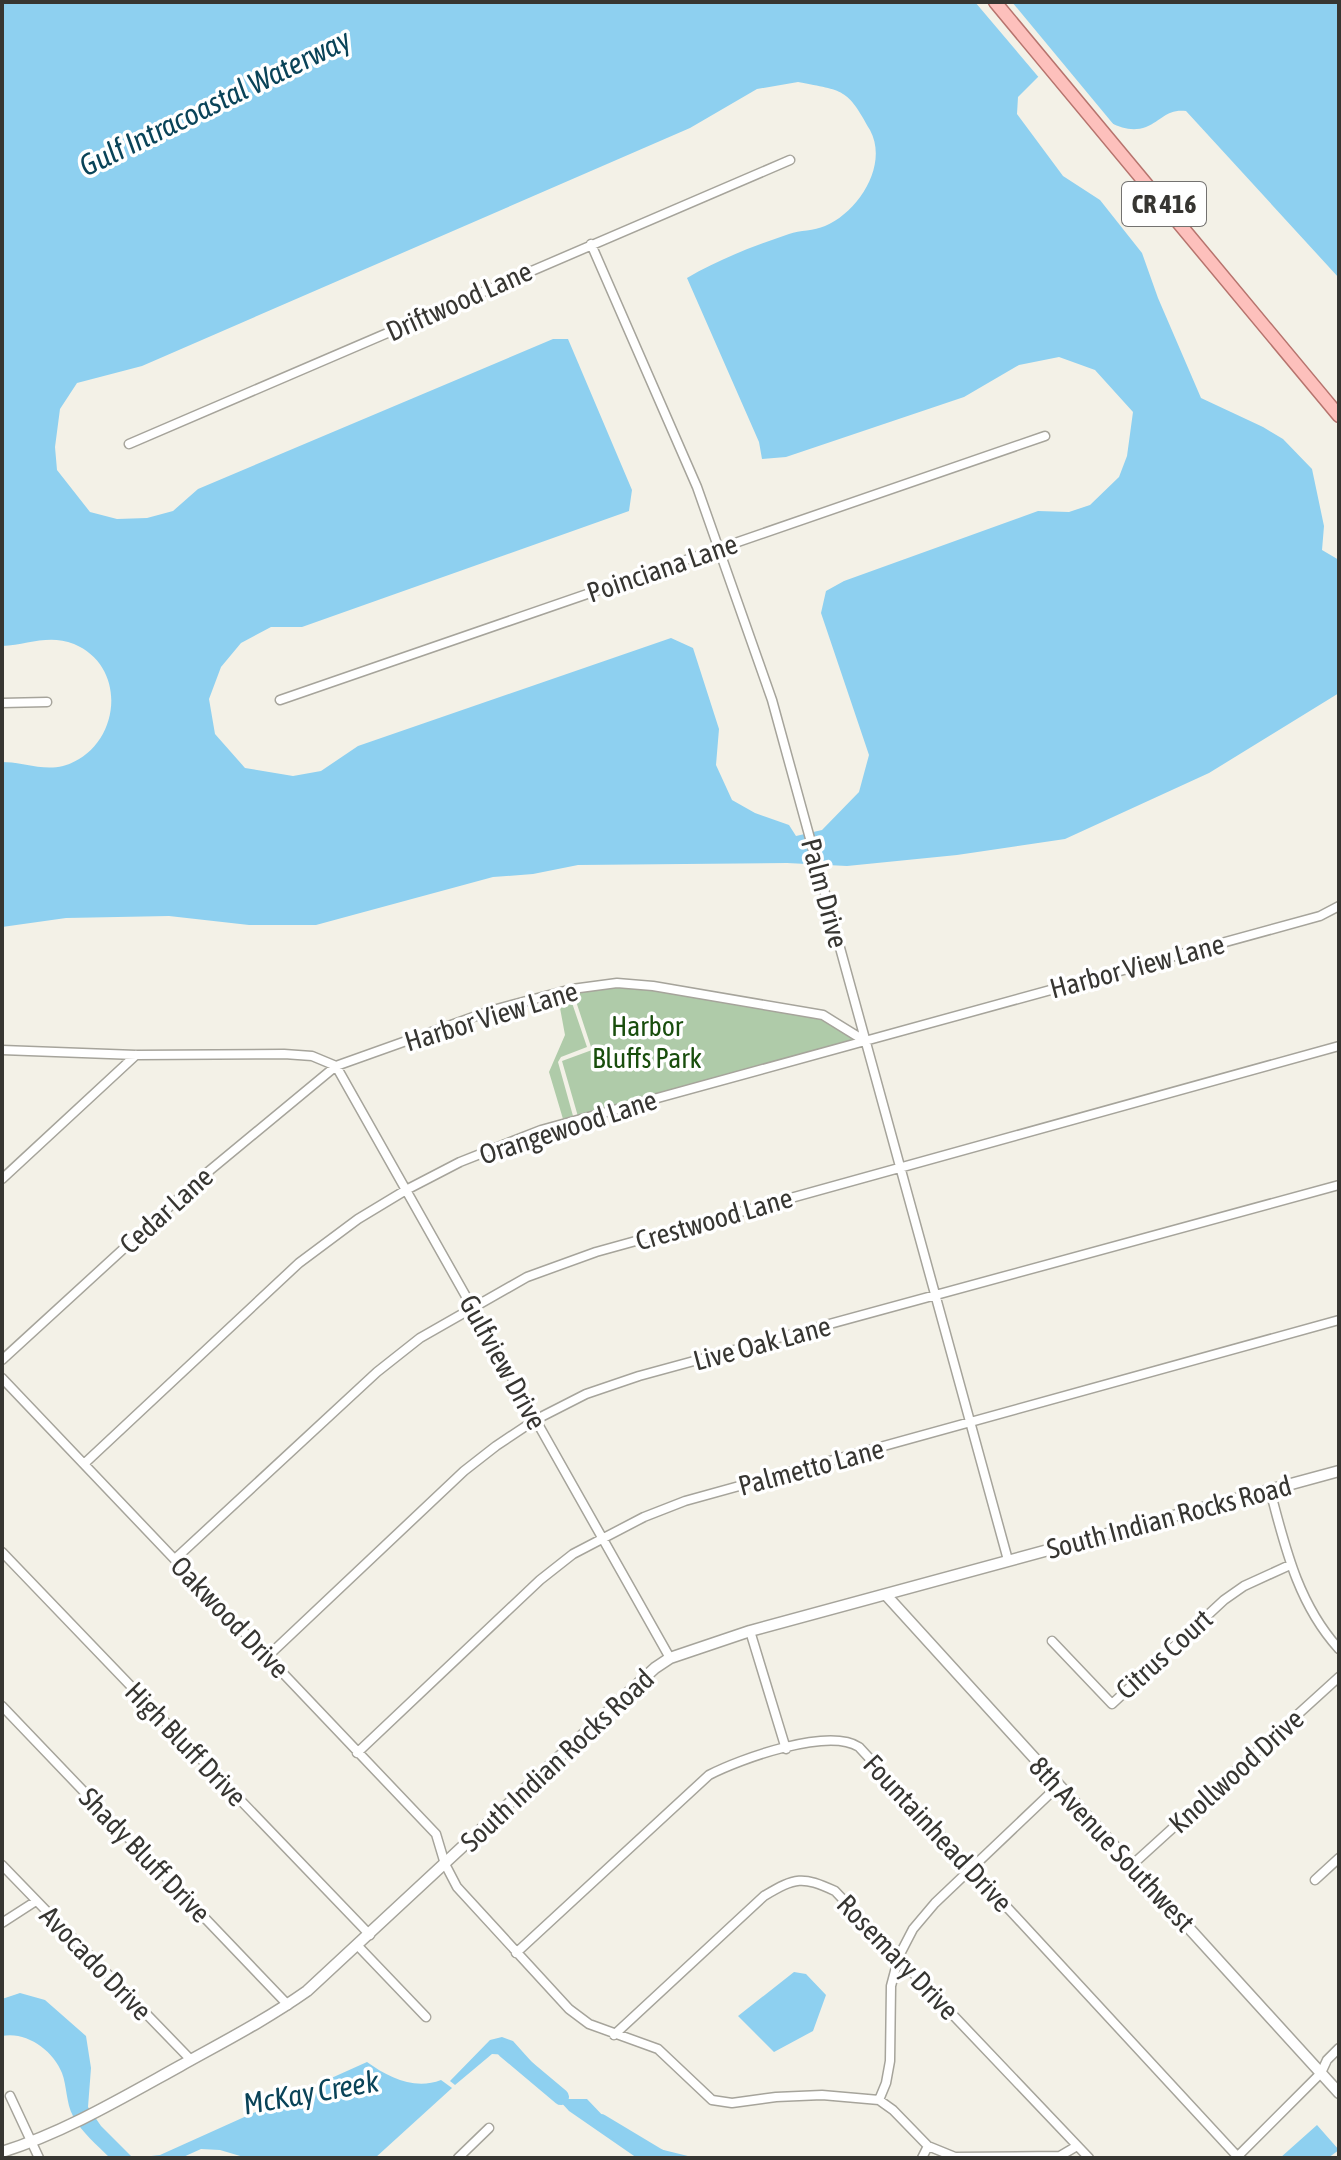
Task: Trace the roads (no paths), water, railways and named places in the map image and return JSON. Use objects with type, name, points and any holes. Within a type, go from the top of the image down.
[{"type":"main road","name":"CR 416","points":[[995,2],[1335,411]]},
{"type":"street","name":"Driftwood Lane","points":[[129,444],[790,160]]},
{"type":"street","name":"Palm Drive","points":[[591,244],[665,409],[719,548],[772,700],[1008,1560]]},
{"type":"street","name":"Poinciana Lane","points":[[280,700],[1045,436]]},
{"type":"street","points":[[2,703],[47,702]]},
{"type":"street","name":"Harbor View Lane","points":[[336,1066],[493,1010],[572,989],[617,983],[653,986],[823,1015],[865,1041],[1320,916],[1339,906]]},
{"type":"street","name":"Orangewood Lane","points":[[85,1463],[299,1263],[347,1226],[406,1190],[460,1162],[541,1130],[865,1041]]},
{"type":"street","name":"Crestwood Lane","points":[[175,1559],[377,1372],[420,1338],[527,1277],[596,1252],[1339,1046]]},
{"type":"street","points":[[2,1050],[136,1055],[284,1054],[312,1056],[336,1066]]},
{"type":"street","points":[[2,1179],[136,1055]]},
{"type":"street","name":"Gulfview Drive","points":[[336,1066],[670,1658]]},
{"type":"street","name":"Cedar Lane","points":[[2,1360],[203,1176],[336,1066]]},
{"type":"street","name":"Live Oak Lane","points":[[268,1656],[464,1471],[535,1420],[586,1394],[639,1376],[1339,1185]]},
{"type":"street","name":"Palmetto Lane","points":[[357,1753],[540,1580],[573,1554],[685,1501],[1339,1320]]},
{"type":"street","name":"Oakwood Drive","points":[[2,1378],[436,1834],[445,1864],[457,1887],[569,2009],[589,2024],[658,2049],[712,2100],[732,2103],[822,2095],[879,2100]]},
{"type":"street","name":"South Indian Rocks Road","points":[[2,2152],[31,2143],[94,2112],[268,2019],[307,1991],[655,1668],[670,1658],[750,1631],[1339,1471]]},
{"type":"street","points":[[1270,1490],[1290,1565],[1307,1605],[1325,1635],[1339,1649]]},
{"type":"street","name":"High Bluff Drive","points":[[2,1552],[370,1935]]},
{"type":"street","name":"Citrus Court","points":[[1052,1641],[1112,1704],[1224,1600],[1244,1586],[1290,1565]]},
{"type":"street","name":"8th Avenue Southwest","points":[[886,1595],[1339,2093]]},
{"type":"street","points":[[750,1631],[786,1749]]},
{"type":"street","name":"Knollwood Drive","points":[[1132,1865],[1339,1677]]},
{"type":"street","name":"Shady Bluff Drive","points":[[2,1706],[288,2005]]},
{"type":"street","name":"Fountainhead Drive","points":[[516,1953],[709,1775],[731,1764],[786,1749],[827,1740],[850,1741],[859,1747],[1236,2157]]},
{"type":"street","points":[[1058,1786],[913,1929],[899,1956],[891,1986],[890,2061],[879,2100],[928,2146],[955,2157],[1060,2156],[1077,2146]]},
{"type":"street","points":[[1315,1880],[1339,1858]]},
{"type":"street","name":"Avocado Drive","points":[[2,1865],[191,2060]]},
{"type":"street","name":"Rosemary Drive","points":[[614,2035],[764,1896],[782,1885],[809,1879],[835,1891],[1089,2158]]},
{"type":"street","points":[[2,1923],[36,1901]]},
{"type":"street","points":[[358,1946],[426,2017]]},
{"type":"street","points":[[1236,2157],[1321,2073],[1327,2060],[1339,2048]]},
{"type":"street","points":[[10,2096],[39,2158]]},
{"type":"street","points":[[458,2158],[489,2128]]},
{"type":"street","points":[[922,2158],[928,2146]]},
{"type":"water","name":"Gulf Intracoastal Waterway","points":[[2,2],[1339,2],[1339,278],[1186,111],[1169,113],[1146,127],[1120,127],[1095,112],[1052,73],[1038,77],[1018,97],[1017,114],[1063,176],[1100,200],[1142,253],[1201,398],[1283,439],[1312,469],[1324,526],[1322,550],[1339,560],[1339,693],[1209,773],[1065,839],[957,855],[847,866],[787,863],[578,865],[533,874],[493,877],[316,925],[249,925],[169,916],[66,918],[2,927],[2,762],[55,767],[82,757],[96,744],[106,727],[111,708],[110,689],[104,671],[92,656],[74,644],[47,640],[2,646]],"holes":[[[798,82],[835,90],[856,106],[875,144],[876,158],[867,186],[849,210],[825,226],[763,243],[687,278],[759,442],[762,459],[786,457],[964,397],[1019,365],[1059,357],[1095,370],[1133,412],[1127,456],[1119,477],[1090,505],[1069,512],[1038,511],[844,581],[826,591],[821,613],[869,755],[859,792],[822,830],[796,836],[789,825],[755,813],[732,800],[716,765],[719,729],[693,648],[671,638],[358,746],[321,771],[293,776],[245,768],[215,734],[209,699],[221,667],[241,643],[271,627],[302,627],[629,511],[632,490],[568,339],[553,339],[198,489],[173,511],[147,518],[117,519],[90,512],[57,470],[55,447],[60,409],[77,383],[142,366],[690,128],[757,89]]]},
{"type":"water","points":[[794,1972],[806,1974],[826,1995],[813,2031],[774,2052],[738,2016]]},
{"type":"water","points":[[20,1993],[45,2000],[86,2036],[91,2068],[88,2107],[101,2126],[133,2158],[110,2158],[81,2128],[71,2111],[62,2073],[45,2050],[20,2036],[2,2036],[2,1999]]},
{"type":"water","points":[[502,2037],[513,2041],[565,2099],[587,2099],[627,2141],[696,2158],[637,2158],[569,2111],[534,2073],[510,2055],[492,2054],[455,2085],[450,2081],[490,2040]]},
{"type":"water","points":[[367,2062],[402,2081],[422,2084],[441,2080],[452,2088],[375,2158],[247,2158],[220,2150],[201,2149],[181,2158],[134,2158],[160,2155]]},
{"type":"water","points":[[1317,2125],[1339,2150],[1328,2158],[1280,2158]]},
{"type":"waterway","name":"McKay Creek","points":[[505,2050],[561,2097]]},
{"type":"waterway","name":"McKay Creek","points":[[601,2122],[661,2158]]},
{"type":"park label","name":"Harbor Bluffs Park","points":[[647,1042]]}]
